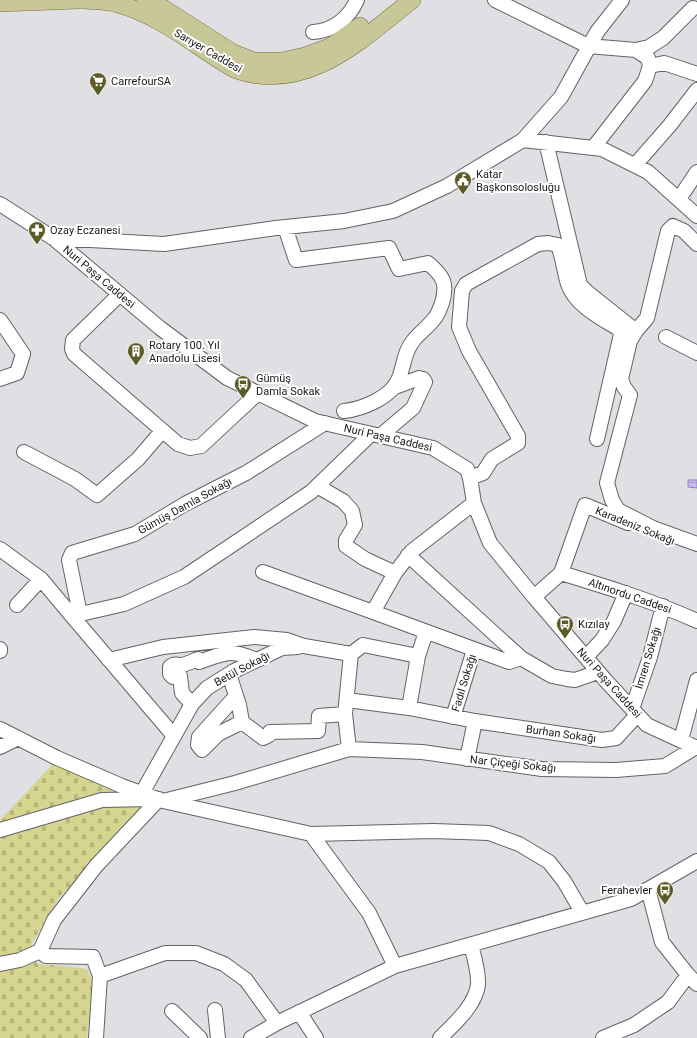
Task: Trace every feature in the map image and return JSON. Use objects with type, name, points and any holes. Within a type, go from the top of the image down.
[{"type":"main road","points":[[0,3],[78,0]]},
{"type":"main road","name":"Sarıyer Caddesi","points":[[84,0],[116,4],[144,14],[158,21],[236,70],[248,74],[280,76],[314,68],[345,52],[412,0]]},
{"type":"main road","name":"Sarıyer Caddesi","points":[[145,0],[163,8],[233,53],[254,61],[266,62],[282,61],[305,56],[330,47],[361,26],[393,0]]},
{"type":"street","points":[[312,32],[324,32],[341,23],[353,8],[357,0]]},
{"type":"street","points":[[495,0],[588,46],[636,50],[649,47],[663,38],[693,8]]},
{"type":"street","points":[[53,238],[164,244],[285,227],[344,221],[393,211],[447,186],[523,140],[561,97],[588,46],[604,21],[622,0]]},
{"type":"street","points":[[593,148],[645,81],[650,66],[648,58],[636,50]]},
{"type":"street","points":[[650,66],[664,63],[697,74]]},
{"type":"street","points":[[635,165],[670,125],[697,90]]},
{"type":"street","points":[[523,140],[602,149],[648,172],[697,216]]},
{"type":"street","points":[[546,142],[580,285],[636,331]]},
{"type":"street","points":[[679,200],[697,172]]},
{"type":"street","name":"Nuri Paşa Caddesi","points":[[1,207],[53,238],[160,328],[227,378],[315,421],[433,448],[467,468],[474,503],[490,543],[534,597],[598,672],[647,725],[697,748]]},
{"type":"street","points":[[697,244],[684,231],[673,226],[668,231],[647,318],[630,341],[621,379],[624,387],[630,395],[607,483],[612,500],[618,510],[652,528],[697,544]]},
{"type":"street","points":[[285,227],[296,260],[389,248],[399,269],[428,263],[437,270],[445,285],[440,310],[435,319],[412,341],[408,349],[400,377],[395,387],[386,396],[365,406],[344,411]]},
{"type":"street","points":[[470,478],[483,473],[492,459],[518,443],[518,436],[469,350],[459,327],[462,291],[466,284],[538,244],[548,243],[558,245],[572,294],[580,302],[619,329],[621,334],[597,439]]},
{"type":"street","points":[[120,294],[73,340],[72,350],[74,354],[162,432],[178,444],[190,448],[201,446],[258,393]]},
{"type":"street","points":[[0,320],[23,354],[17,373],[0,379]]},
{"type":"street","points":[[666,337],[697,353]]},
{"type":"street","points":[[0,549],[41,579],[76,615],[124,604],[184,577],[311,492],[375,435],[413,408],[425,382],[423,379],[419,378],[395,387]]},
{"type":"street","name":"Gümüş Damla Sokağı","points":[[174,736],[109,660],[76,615],[69,560],[72,553],[135,534],[185,504],[246,473],[325,423]]},
{"type":"street","points":[[24,452],[75,479],[97,495],[138,458],[162,432]]},
{"type":"street","points":[[317,486],[343,501],[352,511],[355,525],[346,540],[346,546],[365,559],[395,574]]},
{"type":"street","points":[[373,612],[408,555],[474,503]]},
{"type":"street","name":"Karadeniz Sokağı","points":[[534,597],[561,573],[585,505],[697,551]]},
{"type":"street","points":[[408,555],[521,658],[552,676],[567,679],[575,680],[598,672]]},
{"type":"street","points":[[263,572],[509,662],[521,658]]},
{"type":"street","name":"Altınordu Caddesi","points":[[561,573],[626,593],[697,620]]},
{"type":"street","points":[[17,605],[41,579]]},
{"type":"street","points":[[586,657],[602,640],[614,621],[626,593]]},
{"type":"street","name":"İmren Sokağı","points":[[635,712],[663,606]]},
{"type":"street","points":[[409,708],[418,656],[426,632]]},
{"type":"street","points":[[109,660],[163,647],[254,637],[287,640],[304,646],[351,654],[363,645],[418,656]]},
{"type":"street","name":"Betül Sokağı","points":[[142,793],[192,704],[207,688],[229,674],[282,648],[304,646]]},
{"type":"street","name":"Fadıl Sokağı","points":[[453,717],[474,650]]},
{"type":"street","points":[[192,704],[182,693],[180,676],[173,677],[170,674],[171,665],[180,665],[198,659],[199,662],[222,654],[234,652],[256,660]]},
{"type":"street","points":[[349,749],[346,714],[351,654]]},
{"type":"street","points":[[229,674],[242,722],[263,738],[269,736],[270,732],[318,731],[319,716],[346,714]]},
{"type":"street","points":[[681,740],[697,680]]},
{"type":"street","points":[[236,696],[199,737],[198,745],[202,750],[218,734],[242,722]]},
{"type":"street","name":"Burhan Sokağı","points":[[347,700],[409,708],[475,721],[602,740],[616,738],[635,712]]},
{"type":"street","points":[[467,759],[475,721]]},
{"type":"street","points":[[0,729],[57,758],[122,786],[161,800],[311,834],[434,831],[489,833],[519,844],[549,862],[564,881],[582,912]]},
{"type":"street","points":[[0,747],[18,738]]},
{"type":"street","name":"Nar Çiçeği Sokağı","points":[[161,800],[236,783],[349,749],[422,752],[542,769],[616,770],[665,766],[697,748]]},
{"type":"street","points":[[0,830],[102,800],[161,800]]},
{"type":"street","points":[[0,964],[20,960],[40,952],[54,920],[96,866],[161,800]]},
{"type":"street","points":[[311,834],[369,913],[395,966]]},
{"type":"street","points":[[251,1038],[299,1012],[395,966],[631,899],[697,862]]},
{"type":"street","points":[[603,1038],[634,1026],[668,1002],[693,980],[662,942],[648,889]]},
{"type":"street","points":[[440,1038],[458,1020],[474,999],[478,984],[476,964],[471,945]]},
{"type":"street","points":[[40,952],[46,956],[93,958],[100,976],[96,1038]]},
{"type":"street","points":[[100,976],[165,953],[196,953],[224,964],[246,980],[277,1023]]},
{"type":"street","points":[[215,1010],[218,1038]]},
{"type":"street","points":[[172,1011],[200,1038]]},
{"type":"street","points":[[299,1012],[316,1038]]},
{"type":"green space","points":[[54,763],[149,803],[59,898],[32,943],[37,964],[87,969],[93,984],[87,1038],[0,1038],[0,820]]},
{"type":"shaded area","points":[[688,480],[697,480],[697,488],[688,487]]},
{"type":"place","name":"CarrefourSA","points":[[98,96]]},
{"type":"place","name":"Katar Başkonsolosluğu","points":[[463,195]]},
{"type":"place","name":"Ozay Eczanesi","points":[[37,245]]},
{"type":"place","name":"Rotary 100. Yıl Anadolu Lisesi","points":[[136,366]]},
{"type":"place","name":"Gümüş Damla Sokak","points":[[243,399]]},
{"type":"place","name":"Kızılay","points":[[565,639]]},
{"type":"place","name":"Ferahevler","points":[[665,905]]}]
